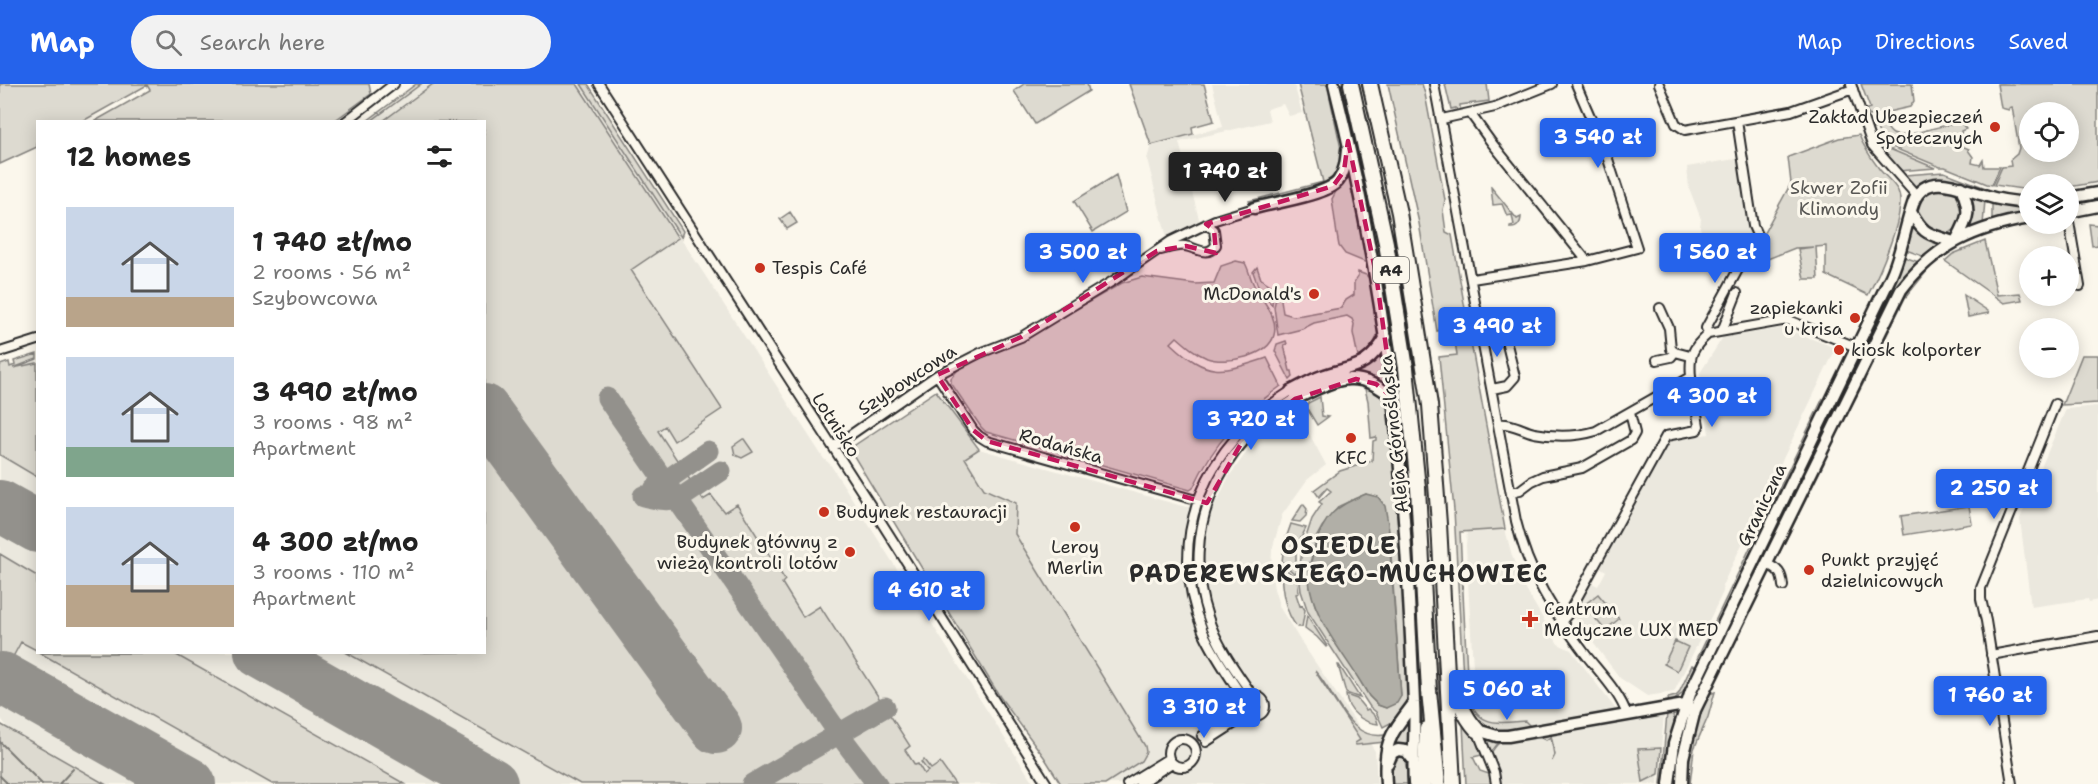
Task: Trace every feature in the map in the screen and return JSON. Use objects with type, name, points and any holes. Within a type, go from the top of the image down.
[{"type":"highway","name":"Aleja Górnośląska","points":[[1351,84],[1382,220],[1406,368],[1420,517],[1429,691],[1438,784]]},
{"type":"highway","name":"Aleja Górnośląska","points":[[1370,84],[1399,213],[1429,395],[1439,524],[1453,784]]},
{"type":"highway","points":[[1445,640],[1461,708],[1468,721],[1477,730]]},
{"type":"highway","points":[[1424,784],[1429,691]]},
{"type":"street","points":[[348,120],[394,84]]},
{"type":"street","name":"Lotnisko","points":[[599,84],[1047,784]]},
{"type":"street","points":[[1334,84],[1366,226],[1386,337],[1394,398],[1405,528],[1414,703],[1414,784]]},
{"type":"street","points":[[1434,84],[1518,528],[1529,565],[1543,595],[1618,698],[1627,715]]},
{"type":"street","points":[[1442,119],[1514,101],[1552,84]]},
{"type":"street","points":[[1472,279],[1587,261],[1637,248],[1606,153],[1575,84]]},
{"type":"street","points":[[1659,84],[1680,128],[1685,130],[1799,109],[1852,87],[1872,145],[1917,196]]},
{"type":"street","points":[[1470,113],[1587,261]]},
{"type":"street","points":[[1708,333],[1706,328],[1757,235],[1753,226],[1737,121]]},
{"type":"street","points":[[1254,208],[1313,194],[1333,186],[1344,171],[1348,141]]},
{"type":"street","points":[[1961,188],[1969,212],[1955,240],[1927,234],[1911,212],[1917,196],[1925,188],[1939,183],[1961,188],[1996,198],[2019,201]]},
{"type":"street","points":[[2079,196],[2098,193]]},
{"type":"street","points":[[2079,211],[2098,206]]},
{"type":"street","name":"Szybowcowa","points":[[833,447],[937,375],[980,353],[1021,337],[1116,279],[1171,241],[1206,224],[1254,208]]},
{"type":"street","name":"Graniczna","points":[[1669,784],[1673,750],[1690,707],[1897,263],[1911,212]]},
{"type":"street","name":"Graniczna","points":[[1682,784],[1690,707],[1767,564],[1893,303],[1906,282],[1924,263],[1955,240],[1997,225],[2019,220]]},
{"type":"street","points":[[1157,251],[1186,246],[1206,252],[1213,249],[1216,245],[1214,230],[1206,224]]},
{"type":"street","points":[[2071,234],[2080,286]]},
{"type":"street","points":[[1722,331],[1737,293]]},
{"type":"street","points":[[1660,308],[1667,322],[1671,349],[1690,356]]},
{"type":"street","points":[[1561,622],[1568,614],[1666,436],[1698,430],[1690,356],[1708,333],[1788,320],[1869,352]]},
{"type":"street","points":[[1480,327],[1490,326],[1504,332],[1515,377],[1507,386],[1492,389]]},
{"type":"street","points":[[1386,337],[1376,353],[1359,366],[1322,376],[1256,416],[1234,438],[1212,469],[1198,500],[1190,539],[1189,567],[1193,600],[1211,647],[1247,708],[1259,715],[1265,707],[1261,698],[1253,696],[1214,632],[1201,594],[1198,544],[1207,503],[1220,474],[1242,442],[1293,395],[1337,381],[1356,379],[1376,384],[1394,398]]},
{"type":"street","points":[[0,352],[36,341]]},
{"type":"street","points":[[1657,360],[1671,357],[1675,352]]},
{"type":"street","name":"Rodańska","points":[[937,375],[973,430],[987,441],[1207,503]]},
{"type":"street","points":[[1498,424],[1508,424],[1537,433],[1570,436],[1596,431],[1691,377]]},
{"type":"street","points":[[2012,784],[1981,588],[2055,405]]},
{"type":"street","points":[[1511,492],[1520,490],[1543,476],[1582,468],[1631,441],[1635,433],[1630,412]]},
{"type":"street","name":"Graniczna","points":[[1767,564],[1780,572],[1783,586]]},
{"type":"street","points":[[1991,655],[2098,636]]},
{"type":"street","points":[[1204,739],[1247,708],[1253,696]]},
{"type":"street","points":[[1386,784],[1385,751],[1396,727],[1414,703]]},
{"type":"street","points":[[1477,730],[1497,736],[1690,707]]},
{"type":"street","points":[[1477,730],[1494,772],[1496,784]]},
{"type":"street","points":[[1183,740],[1194,745],[1195,757],[1187,766],[1179,767],[1170,760],[1169,749],[1174,742],[1183,740]]},
{"type":"street","points":[[1386,769],[1395,751],[1406,751],[1414,761]]},
{"type":"street","points":[[1127,784],[1170,760]]},
{"type":"street","points":[[1140,784],[1170,760]]},
{"type":"highlighted area","points":[[1348,141],[1376,274],[1393,398],[1376,384],[1356,379],[1295,399],[1242,442],[1207,503],[987,441],[973,430],[937,375],[1021,337],[1157,251],[1186,246],[1216,253],[1214,230],[1206,224],[1333,186],[1344,171]]},
{"type":"shaded area","points":[[421,84],[581,84],[824,459],[830,464],[1034,784],[66,784],[16,740],[0,717],[0,371],[36,359],[36,654],[486,654],[486,120],[372,120]]},
{"type":"shaded area","points":[[1212,84],[1294,84],[1302,113],[1289,116],[1283,104],[1267,109],[1270,121],[1179,142],[1200,223],[1167,238],[1147,159],[1151,145],[1223,127]]},
{"type":"shaded area","points":[[1741,158],[1753,235],[1741,257],[1713,261],[1709,239],[1703,240],[1701,219],[1689,188],[1687,167]]},
{"type":"shaded area","points":[[1783,328],[1836,348],[1674,692],[1647,696],[1620,678],[1572,615],[1590,582],[1598,586],[1606,571],[1598,566],[1667,440],[1709,434],[1700,373],[1723,337]]},
{"type":"shaded area","points":[[2098,406],[2098,600],[2089,602],[2088,599],[2031,607],[2020,519],[2028,498],[2036,496],[2039,492],[2037,477],[2066,409]]},
{"type":"shaded area","points":[[1295,407],[1326,465],[1307,480],[1282,515],[1272,550],[1271,569],[1274,589],[1280,608],[1375,751],[1377,784],[1105,784],[1141,761],[1145,746],[1014,534],[1016,504],[984,489],[965,457],[979,449],[1186,507],[1218,500],[1228,478],[1256,439],[1275,420]]},
{"type":"shaded area","points":[[1366,494],[1378,497],[1385,506],[1388,523],[1401,696],[1397,703],[1386,708],[1378,705],[1369,696],[1335,644],[1314,602],[1309,583],[1310,567],[1322,527],[1339,507]]},
{"type":"shaded area","points":[[1505,529],[1522,583],[1558,644],[1571,650],[1623,719],[1664,714],[1658,784],[1493,784],[1492,775],[1477,737],[1466,546],[1467,531]]},
{"type":"green space","points":[[0,84],[369,84],[371,94],[335,120],[97,120],[150,90],[147,85],[85,120],[36,120],[36,147],[0,164]]},
{"type":"green space","points":[[416,84],[421,84],[372,120],[368,120]]},
{"type":"green space","points":[[433,84],[577,84],[678,238],[631,270],[722,409],[674,441],[665,426],[658,431],[703,500],[711,495],[724,512],[737,504],[785,580],[782,583],[803,617],[820,606],[910,746],[905,750],[915,765],[918,764],[924,774],[928,771],[921,762],[924,760],[931,769],[940,763],[955,784],[580,784],[349,654],[486,654],[486,120],[384,120]]},
{"type":"green space","points":[[581,84],[588,84],[683,231],[681,237]]},
{"type":"green space","points":[[1024,84],[1087,84],[1089,91],[1035,124],[1014,91]]},
{"type":"green space","points":[[1129,84],[1204,84],[1214,121],[1192,127],[1193,134],[1151,145]]},
{"type":"green space","points":[[1298,84],[1327,84],[1343,158],[1336,177],[1323,187],[1251,205],[1249,201],[1323,182]]},
{"type":"green space","points":[[1339,84],[1342,84],[1374,226],[1392,332],[1402,412],[1412,533],[1423,728],[1419,784],[1391,344],[1355,149]]},
{"type":"green space","points":[[1388,84],[1422,84],[1425,94],[1445,200],[1443,210],[1446,232],[1452,235],[1467,320],[1467,323],[1462,326],[1464,343],[1471,343],[1505,529],[1460,532],[1468,694],[1477,713],[1483,718],[1497,722],[1525,721],[1529,725],[1526,728],[1499,730],[1484,727],[1486,725],[1473,717],[1464,696],[1454,510],[1439,357],[1457,355],[1453,328],[1437,331],[1419,223]]},
{"type":"green space","points":[[1445,84],[1487,84],[1489,101],[1460,105],[1460,112],[1457,112],[1456,108],[1451,109]]},
{"type":"green space","points":[[1861,84],[1912,84],[1914,101],[1910,107],[1870,116],[1864,110],[1870,108]]},
{"type":"green space","points":[[1997,84],[2098,84],[2098,182],[2079,185],[2079,174],[2019,174],[2019,189],[1994,185],[2002,167],[2011,166],[2010,160],[2017,154],[2019,148],[2012,107],[2009,110],[2001,108]]},
{"type":"green space","points":[[1884,123],[1889,131],[1899,135],[1945,125],[1962,124],[1966,129],[1961,131],[1964,147],[1969,149],[1973,157],[1972,163],[1980,165],[1983,160],[1984,167],[2000,167],[1992,185],[1882,143],[1877,128],[1871,129],[1873,124]]},
{"type":"green space","name":"Skwer Zofii Klimondy","points":[[1859,135],[1865,149],[1898,191],[1900,200],[1896,228],[1868,295],[1826,275],[1826,246],[1816,247],[1818,279],[1804,279],[1798,249],[1814,247],[1795,248],[1745,268],[1791,183],[1788,157],[1839,138]]},
{"type":"green space","points":[[1880,145],[1935,168],[1898,171],[1877,146]]},
{"type":"green space","points":[[1349,167],[1368,263],[1345,254],[1339,246],[1332,199]]},
{"type":"green space","points":[[1944,172],[1986,188],[1987,192],[1944,179],[1932,180],[1913,187],[1902,177]]},
{"type":"green space","points":[[1116,175],[1126,212],[1093,232],[1074,201]]},
{"type":"green space","points":[[1491,187],[1517,219],[1521,217],[1517,227],[1510,228],[1514,225],[1512,215],[1507,216],[1502,204],[1493,205]]},
{"type":"green space","points":[[1941,188],[1957,195],[1964,211],[1957,227],[1941,234],[1925,227],[1918,211],[1925,195]]},
{"type":"green space","points":[[1969,195],[1985,200],[1983,225],[1966,231]]},
{"type":"green space","points":[[1994,202],[2019,206],[2019,215],[1992,222]]},
{"type":"green space","points":[[790,212],[797,223],[787,229],[780,219]]},
{"type":"green space","points":[[1912,224],[1943,243],[1925,257],[1906,250]]},
{"type":"green space","points":[[2089,224],[2098,225],[2098,245],[2092,246]]},
{"type":"green space","points":[[1985,241],[1997,295],[2019,293],[2019,300],[2004,303],[1945,261],[1953,254]]},
{"type":"green space","points":[[1904,257],[1919,262],[1895,291],[1869,343],[1866,344],[1864,342]]},
{"type":"green space","points":[[1236,261],[1245,263],[1254,285],[1272,315],[1275,328],[1270,342],[1256,353],[1246,357],[1225,360],[1207,358],[1191,349],[1177,337],[1171,343],[1195,362],[1216,369],[1238,367],[1267,358],[1281,386],[1253,408],[1230,431],[1210,457],[1190,490],[986,432],[951,383],[956,369],[1017,343],[1122,283],[1142,277],[1195,284],[1214,283],[1221,266]]},
{"type":"green space","points":[[1257,267],[1261,279],[1274,289],[1272,305],[1259,289],[1253,272]]},
{"type":"green space","points":[[1925,268],[1927,271],[1905,298],[1878,353],[1876,348],[1902,296]]},
{"type":"green space","points":[[1358,272],[1370,279],[1379,335],[1368,352],[1358,357],[1353,333],[1354,324],[1347,316],[1314,323],[1302,329],[1278,335],[1274,307],[1277,293],[1280,293],[1283,313],[1293,316],[1341,308],[1346,300],[1354,295],[1354,282]]},
{"type":"green space","points":[[1964,295],[1988,311],[1989,313],[1968,317]]},
{"type":"green space","points":[[1286,341],[1287,344],[1284,345],[1293,377],[1290,380],[1275,351],[1277,344]]},
{"type":"green space","points":[[1383,352],[1386,386],[1378,380],[1361,375],[1317,382]]},
{"type":"green space","points":[[36,354],[36,359],[13,368],[36,363],[36,476],[0,455],[0,365],[9,362],[10,367],[15,365],[14,361]]},
{"type":"green space","points":[[2082,355],[2098,355],[2098,403],[2062,405],[2073,378],[2079,378],[2079,362]]},
{"type":"green space","points":[[1855,360],[1859,363],[1713,666],[1708,663]]},
{"type":"green space","points":[[1868,368],[1864,382],[1835,438],[1834,437]]},
{"type":"green space","points":[[1364,385],[1381,395],[1391,411],[1409,700],[1398,719],[1383,727],[1376,712],[1370,707],[1308,612],[1301,591],[1299,574],[1302,549],[1312,519],[1322,504],[1319,502],[1331,491],[1327,488],[1319,497],[1314,490],[1340,471],[1372,461],[1373,441],[1376,437],[1371,438],[1368,401]],"holes":[[[1366,494],[1388,523],[1401,696],[1386,708],[1378,705],[1369,696],[1315,605],[1310,586],[1310,563],[1317,536],[1339,506]]]},
{"type":"green space","points":[[936,391],[979,449],[965,458],[984,489],[1016,503],[1015,534],[1145,746],[1146,752],[1141,761],[1105,784],[1061,784],[1000,697],[852,453],[855,445]]},
{"type":"green space","points":[[1320,397],[1322,416],[1328,417],[1317,425],[1306,407],[1308,403]]},
{"type":"green space","points":[[1823,398],[1820,413],[1771,514],[1767,514]]},
{"type":"green space","points":[[743,439],[753,452],[742,458],[735,455],[733,446]]},
{"type":"green space","points":[[1824,463],[1780,552],[1779,551]]},
{"type":"green space","points":[[1303,504],[1307,509],[1306,516],[1300,522],[1292,521]]},
{"type":"green space","points":[[1969,506],[1972,524],[1904,535],[1901,516]]},
{"type":"green space","points":[[1291,524],[1306,528],[1296,548],[1296,575],[1282,562],[1284,544]]},
{"type":"green space","points":[[1760,527],[1764,529],[1700,661],[1697,659]]},
{"type":"green space","points":[[0,554],[36,575],[36,650],[21,642],[0,681]]},
{"type":"green space","points":[[1281,565],[1297,579],[1299,593],[1296,594],[1300,606],[1302,605],[1305,610],[1302,627],[1297,627],[1286,606]]},
{"type":"green space","points":[[1598,594],[1619,619],[1605,630],[1584,605]]},
{"type":"green space","points":[[1307,615],[1327,646],[1326,647],[1305,628]]},
{"type":"green space","points":[[1675,641],[1688,647],[1677,671],[1664,664]]},
{"type":"green space","points":[[42,654],[175,654],[405,784],[272,784]]},
{"type":"green space","points":[[1437,661],[1441,661],[1448,784],[1444,784]]},
{"type":"green space","points":[[1339,665],[1360,698],[1346,693]]},
{"type":"green space","points":[[1692,665],[1697,668],[1683,693],[1669,703],[1668,698],[1679,693]]},
{"type":"green space","points":[[1315,671],[1354,725],[1364,732],[1376,735],[1390,734],[1385,742],[1356,745],[1355,743],[1360,740]]},
{"type":"green space","points":[[1715,692],[1708,717],[1694,749],[1690,784],[1687,784],[1696,727],[1709,694]]},
{"type":"green space","points":[[1346,695],[1357,699],[1376,717],[1378,724],[1357,716],[1349,707]]},
{"type":"green space","points":[[1667,713],[1673,715],[1675,723],[1665,784],[1661,784]]},
{"type":"green space","points":[[1410,716],[1409,747],[1392,747],[1394,739]]},
{"type":"green space","points":[[0,724],[105,784],[0,784]]},
{"type":"green space","points":[[1463,724],[1474,735],[1482,755],[1473,757],[1480,771],[1489,774],[1492,784],[1466,784]]},
{"type":"green space","points":[[1550,733],[1551,735],[1555,755],[1552,761],[1554,755],[1551,737],[1546,740],[1531,737],[1501,742],[1491,753],[1483,736]]},
{"type":"green space","points":[[1661,748],[1659,774],[1643,782],[1638,749]]},
{"type":"green space","points":[[1399,757],[1405,759],[1406,767],[1409,767],[1409,784],[1391,784],[1393,762]]},
{"type":"waterway","points":[[0,742],[42,784]]},
{"type":"waterway","points":[[59,784],[73,769]]},
{"type":"waterway","points":[[0,776],[8,784]]},
{"type":"taxiway","points":[[607,398],[839,734],[877,784]]},
{"type":"taxiway","points":[[654,489],[708,451]]},
{"type":"taxiway","points":[[643,496],[667,500],[677,499],[721,471]]},
{"type":"taxiway","points":[[752,784],[885,707]]},
{"type":"runway","points":[[486,413],[716,728]]},
{"type":"runway","points":[[0,506],[36,526]]},
{"type":"runway","points":[[264,654],[492,784]]},
{"type":"runway","points":[[2,678],[190,784]]},
{"type":"tunnel","points":[[1194,741],[1202,736]]},
{"type":"place","name":"Zakład Ubezpieczeń Społecznych","points":[[1995,127]]},
{"type":"place","name":"Tespis Café","points":[[760,268]]},
{"type":"place","name":"McDonald's","points":[[1314,294]]},
{"type":"place","name":"zapiekanki u krisa","points":[[1855,318]]},
{"type":"place","name":"kiosk kolporter","points":[[1839,350]]},
{"type":"place","name":"KFC","points":[[1351,438]]},
{"type":"place","name":"Budynek restauracji","points":[[824,512]]},
{"type":"place","name":"Leroy Merlin","points":[[1075,527]]},
{"type":"place","name":"Budynek główny z wieżą kontroli lotów","points":[[850,552]]},
{"type":"place","name":"Punkt przyjęć dzielnicowych","points":[[1809,570]]},
{"type":"place","name":"Centrum Medyczne LUX MED","points":[[1530,619]]},
{"type":"district","name":"OSIEDLE PADEREWSKIEGO-MUCHOWIEC","points":[[1339,560]]}]
